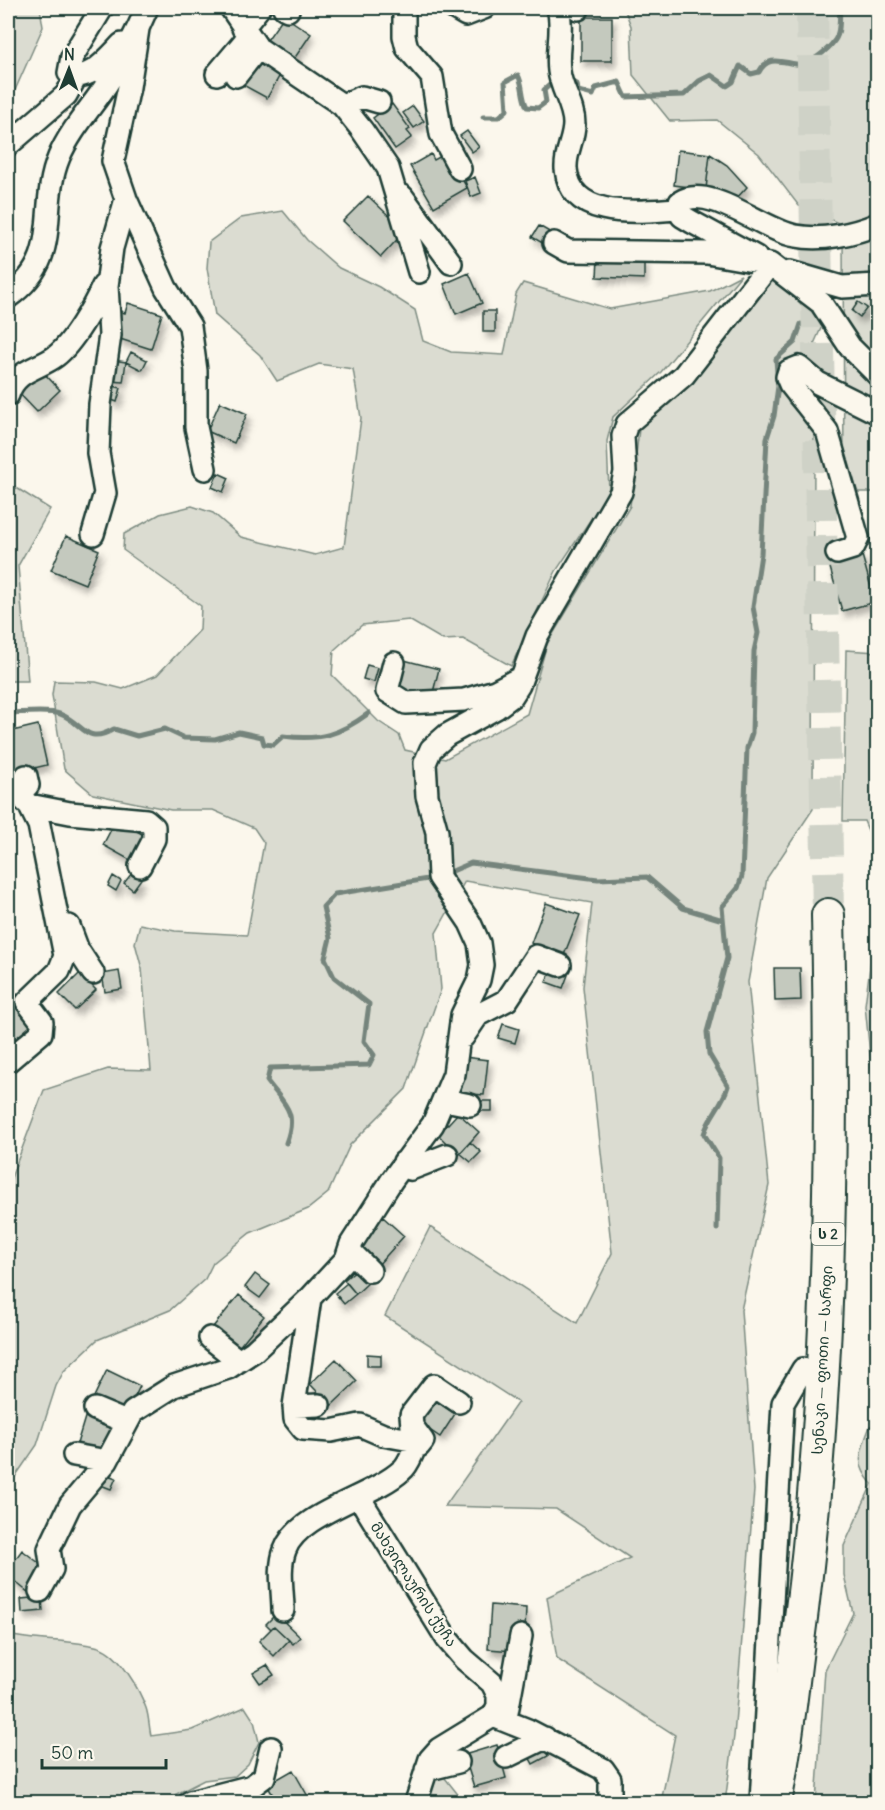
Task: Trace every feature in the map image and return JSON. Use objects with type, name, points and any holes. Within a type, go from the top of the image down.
[{"type":"highway","name":"სენაკი — ფოთი — სარფი","points":[[775,1803],[810,1552],[825,1366],[832,1092],[828,915]]},
{"type":"street","points":[[102,8],[72,57],[69,73],[76,77],[85,76],[102,64],[138,29]]},
{"type":"street","points":[[8,297],[32,276],[44,253],[52,184],[59,158],[108,83],[147,8]]},
{"type":"street","points":[[231,8],[250,37],[342,105],[388,168],[396,188],[419,272]]},
{"type":"street","points":[[226,75],[250,37],[259,8]]},
{"type":"street","points":[[404,8],[404,36],[407,48],[432,77],[441,134],[460,169]]},
{"type":"street","points":[[454,8],[466,15],[484,8]]},
{"type":"street","points":[[571,8],[562,23],[558,69],[572,108],[574,125],[566,153],[567,171],[574,190],[590,205],[607,210],[678,208]]},
{"type":"street","points":[[138,29],[129,87],[113,161],[126,199],[166,288],[190,326],[196,372],[196,427],[206,469]]},
{"type":"street","points":[[8,145],[66,95],[76,77]]},
{"type":"street","points":[[342,105],[362,97],[379,102]]},
{"type":"street","points":[[396,188],[452,263]]},
{"type":"street","points":[[878,224],[856,232],[823,237],[797,236],[761,223],[722,203],[698,197],[686,198],[680,202],[678,208],[682,216],[770,264],[810,279],[842,287],[878,285]]},
{"type":"street","points":[[93,534],[105,493],[98,453],[100,404],[110,335],[107,286],[112,248],[126,199]]},
{"type":"street","points":[[743,200],[761,223]]},
{"type":"street","points":[[554,243],[568,251],[707,253],[770,264],[821,303],[850,348],[878,375]]},
{"type":"street","points":[[40,1591],[52,1569],[49,1549],[70,1504],[107,1461],[133,1412],[174,1386],[210,1376],[239,1361],[254,1351],[310,1298],[337,1270],[404,1162],[433,1124],[454,1074],[462,1015],[479,980],[482,965],[479,943],[470,923],[439,877],[437,832],[427,796],[425,763],[431,749],[447,735],[496,708],[512,696],[522,677],[537,636],[621,492],[625,472],[623,436],[627,424],[684,375],[770,264]]},
{"type":"street","points":[[8,395],[10,387],[29,368],[56,356],[92,310],[102,286],[107,286]]},
{"type":"street","points":[[837,553],[853,548],[858,538],[827,431],[790,384],[789,371],[799,366],[818,383],[878,413]]},
{"type":"street","points":[[394,663],[387,691],[406,704],[464,700],[495,691],[522,677]]},
{"type":"street","points":[[20,790],[70,813],[146,820],[154,827],[154,839],[140,866]]},
{"type":"street","points":[[8,1061],[41,1033],[42,1022],[27,1002],[59,971],[65,956],[60,921],[39,825],[20,790]]},
{"type":"street","points":[[60,921],[68,925],[78,950],[93,974]]},
{"type":"street","points":[[457,1048],[466,1030],[478,1015],[507,1000],[536,956],[560,965]]},
{"type":"street","points":[[445,1100],[470,1105]]},
{"type":"street","points":[[404,1162],[411,1169],[447,1155]]},
{"type":"street","points":[[349,1250],[369,1271]]},
{"type":"street","points":[[310,1298],[301,1369],[294,1390],[296,1419],[303,1429],[314,1432],[360,1425],[383,1435],[411,1440],[414,1450]]},
{"type":"street","points":[[210,1338],[239,1361]]},
{"type":"street","points":[[761,1803],[783,1403],[803,1369]]},
{"type":"street","points":[[283,1610],[282,1561],[285,1549],[294,1535],[308,1524],[365,1494],[404,1469],[414,1450],[423,1441],[412,1426],[411,1415],[434,1385],[459,1402]]},
{"type":"street","points":[[294,1406],[319,1405]]},
{"type":"street","points":[[95,1409],[126,1422]]},
{"type":"street","points":[[74,1455],[107,1461]]},
{"type":"street","name":"მახვილაურის ქუჩა","points":[[365,1494],[363,1503],[447,1639],[464,1659],[492,1683],[498,1695],[499,1719]]},
{"type":"street","points":[[416,1803],[430,1759],[440,1749],[499,1719],[521,1636]]},
{"type":"street","points":[[499,1719],[545,1738],[603,1769],[610,1779],[610,1803]]},
{"type":"street","points":[[506,1757],[545,1738]]},
{"type":"street","points":[[190,1803],[252,1786],[264,1777],[271,1748]]},
{"type":"street","points":[[426,1770],[458,1762]]},
{"type":"shaded area","points":[[8,8],[40,8],[43,27],[8,106]]},
{"type":"shaded area","points":[[624,8],[877,8],[877,492],[844,492],[843,225],[799,206],[759,154],[717,120],[670,121],[633,75],[631,26]]},
{"type":"shaded area","points":[[283,211],[307,240],[339,268],[379,287],[415,310],[423,341],[451,352],[504,355],[516,294],[523,283],[610,309],[710,291],[741,275],[661,372],[613,417],[607,441],[609,492],[556,571],[511,666],[463,639],[443,640],[409,620],[362,625],[334,650],[332,675],[378,721],[399,735],[405,750],[445,759],[527,714],[547,644],[630,506],[639,429],[714,355],[775,277],[822,326],[788,402],[814,431],[813,809],[767,878],[748,982],[769,1185],[741,1310],[754,1490],[734,1736],[725,1802],[661,1802],[675,1735],[557,1659],[547,1597],[630,1558],[556,1509],[445,1506],[518,1402],[385,1316],[430,1227],[577,1323],[612,1253],[583,987],[592,903],[465,881],[436,933],[441,989],[406,1089],[350,1145],[328,1193],[308,1209],[250,1233],[213,1263],[205,1279],[170,1310],[97,1340],[64,1371],[56,1386],[37,1445],[8,1487],[8,1186],[44,1090],[108,1069],[151,1070],[142,969],[135,943],[140,924],[175,931],[247,935],[264,843],[254,828],[213,810],[171,810],[93,794],[64,769],[52,695],[54,681],[96,682],[123,689],[157,675],[200,630],[201,606],[123,550],[124,534],[160,514],[192,506],[213,513],[241,537],[315,555],[344,547],[361,418],[353,369],[319,364],[277,381],[260,355],[215,315],[207,268],[209,242],[241,218]]},
{"type":"shaded area","points":[[15,487],[50,509],[18,566],[28,681],[8,681],[8,494]]},
{"type":"shaded area","points":[[846,650],[877,652],[877,851],[864,821],[843,821]]},
{"type":"shaded area","points":[[877,913],[877,1084],[872,1075],[865,1005]]},
{"type":"shaded area","points":[[870,1426],[878,1427],[877,1802],[816,1802],[825,1670],[853,1613],[844,1575],[844,1546],[872,1484],[862,1469],[861,1463],[862,1450]]},
{"type":"shaded area","points":[[8,1635],[88,1644],[107,1651],[121,1664],[139,1691],[147,1711],[151,1736],[192,1730],[245,1707],[254,1721],[259,1742],[248,1764],[235,1776],[204,1780],[161,1802],[8,1802]]},
{"type":"shaded area","points":[[426,1754],[464,1802],[411,1802]]},
{"type":"building","points":[[284,16],[311,34],[294,59],[267,40]]},
{"type":"building","points":[[581,17],[612,17],[612,61],[581,61]]},
{"type":"building","points":[[255,62],[280,75],[267,98],[243,85]]},
{"type":"building","points":[[392,104],[410,129],[407,131],[412,137],[395,149],[373,118]]},
{"type":"building","points":[[413,106],[424,121],[414,128],[403,113]]},
{"type":"building","points":[[467,131],[479,147],[472,152],[460,136]]},
{"type":"building","points":[[678,150],[710,154],[706,189],[674,185]]},
{"type":"building","points":[[447,153],[467,188],[434,207],[410,166],[431,154],[434,160]]},
{"type":"building","points":[[710,154],[727,165],[747,187],[734,201],[706,189]]},
{"type":"building","points":[[475,177],[481,193],[471,197],[465,181]]},
{"type":"building","points":[[368,196],[405,231],[381,257],[343,221]]},
{"type":"building","points":[[539,226],[553,234],[546,245],[532,237]]},
{"type":"building","points":[[598,259],[644,261],[644,279],[597,277]]},
{"type":"building","points":[[469,273],[482,303],[456,314],[444,284]]},
{"type":"building","points":[[858,302],[867,308],[860,317],[852,311]]},
{"type":"building","points":[[128,303],[162,314],[151,349],[117,338],[121,326],[115,324],[119,311],[125,313]]},
{"type":"building","points":[[483,311],[495,311],[495,332],[483,332]]},
{"type":"building","points":[[131,352],[147,360],[142,370],[126,362]]},
{"type":"building","points":[[113,360],[126,362],[123,382],[110,381]]},
{"type":"building","points":[[39,368],[60,390],[37,412],[16,390]]},
{"type":"building","points":[[113,386],[121,388],[117,402],[109,399]]},
{"type":"building","points":[[220,402],[247,414],[234,443],[207,431]]},
{"type":"building","points":[[218,473],[229,478],[223,492],[212,487]]},
{"type":"building","points":[[66,536],[99,550],[85,584],[51,570]]},
{"type":"building","points":[[862,555],[875,602],[842,611],[829,564]]},
{"type":"building","points":[[404,660],[439,669],[431,700],[396,691]]},
{"type":"building","points":[[367,665],[378,668],[374,682],[363,679]]},
{"type":"building","points":[[38,725],[47,765],[13,773],[8,747],[8,732]]},
{"type":"building","points":[[116,820],[144,835],[130,860],[103,845]]},
{"type":"building","points":[[132,873],[141,879],[133,890],[124,883]]},
{"type":"building","points":[[113,876],[121,881],[116,891],[108,886]]},
{"type":"building","points":[[546,903],[580,915],[564,955],[531,943]]},
{"type":"building","points":[[774,968],[800,968],[801,1000],[775,1001]]},
{"type":"building","points":[[552,969],[568,975],[563,988],[546,982]]},
{"type":"building","points":[[119,971],[122,989],[105,992],[102,974]]},
{"type":"building","points":[[80,973],[96,990],[75,1010],[59,994]]},
{"type":"building","points":[[8,998],[35,1031],[8,1054]]},
{"type":"building","points":[[503,1024],[519,1029],[515,1043],[498,1038]]},
{"type":"building","points":[[464,1057],[488,1060],[484,1095],[460,1093]]},
{"type":"building","points":[[478,1101],[492,1101],[492,1111],[478,1111]]},
{"type":"building","points":[[458,1113],[479,1132],[459,1155],[438,1135]]},
{"type":"building","points":[[470,1142],[481,1152],[471,1162],[460,1153]]},
{"type":"building","points":[[383,1217],[404,1236],[378,1265],[356,1245]]},
{"type":"building","points":[[357,1269],[369,1282],[356,1294],[344,1280]]},
{"type":"building","points":[[255,1274],[270,1285],[260,1298],[245,1287]]},
{"type":"building","points":[[347,1283],[356,1294],[344,1304],[335,1293]]},
{"type":"building","points":[[239,1295],[264,1316],[238,1348],[213,1327]]},
{"type":"building","points":[[367,1354],[381,1355],[381,1366],[367,1366]]},
{"type":"building","points":[[336,1359],[357,1381],[331,1406],[310,1384]]},
{"type":"building","points":[[107,1370],[140,1386],[125,1417],[92,1401]]},
{"type":"building","points":[[434,1400],[455,1414],[440,1437],[418,1422]]},
{"type":"building","points":[[86,1414],[116,1422],[107,1455],[76,1447]]},
{"type":"building","points":[[102,1473],[116,1478],[111,1489],[98,1484]]},
{"type":"building","points":[[22,1550],[48,1570],[29,1593],[8,1576],[8,1569]]},
{"type":"building","points":[[42,1597],[43,1611],[22,1613],[21,1599]]},
{"type":"building","points":[[491,1605],[526,1608],[525,1631],[514,1651],[488,1649]]},
{"type":"building","points":[[276,1614],[300,1637],[293,1644],[274,1626],[271,1629],[266,1624]]},
{"type":"building","points":[[274,1626],[289,1640],[274,1656],[259,1641]]},
{"type":"building","points":[[267,1665],[274,1675],[260,1683],[253,1673]]},
{"type":"building","points":[[542,1744],[548,1756],[533,1764],[527,1753]]},
{"type":"building","points":[[497,1745],[506,1778],[474,1787],[464,1755]]},
{"type":"building","points":[[293,1770],[310,1800],[277,1802],[267,1785]]},
{"type":"waterway","points":[[566,81],[577,84],[578,91],[593,95],[596,88],[619,82],[626,97],[684,95],[699,81],[711,75],[727,86],[733,82],[740,66],[751,74],[759,72],[766,63],[771,61],[801,64],[818,56],[837,37],[840,8]]},
{"type":"waterway","points":[[483,117],[499,117],[507,110],[505,82],[518,75],[527,107],[538,108],[546,102],[544,90],[552,83]]},
{"type":"waterway","points":[[717,1229],[719,1158],[704,1134],[728,1086],[709,1054],[707,1032],[727,958],[722,907],[738,888],[742,876],[747,748],[752,733],[754,651],[758,633],[753,607],[761,554],[767,438],[774,416],[778,386],[776,359],[795,342],[801,324]]},
{"type":"waterway","points":[[8,713],[60,714],[90,734],[97,735],[114,729],[137,736],[165,729],[184,738],[215,739],[239,732],[262,737],[264,744],[273,745],[283,736],[308,738],[329,735],[348,727],[369,713]]},
{"type":"waterway","points":[[443,875],[471,863],[598,879],[647,877],[683,908],[723,920]]},
{"type":"waterway","points":[[286,1143],[291,1123],[290,1116],[288,1109],[267,1081],[270,1068],[369,1065],[374,1055],[364,1041],[369,1004],[334,977],[325,958],[330,938],[323,907],[335,894],[434,878]]},
{"type":"tunnel","points":[[812,8],[828,915]]}]
